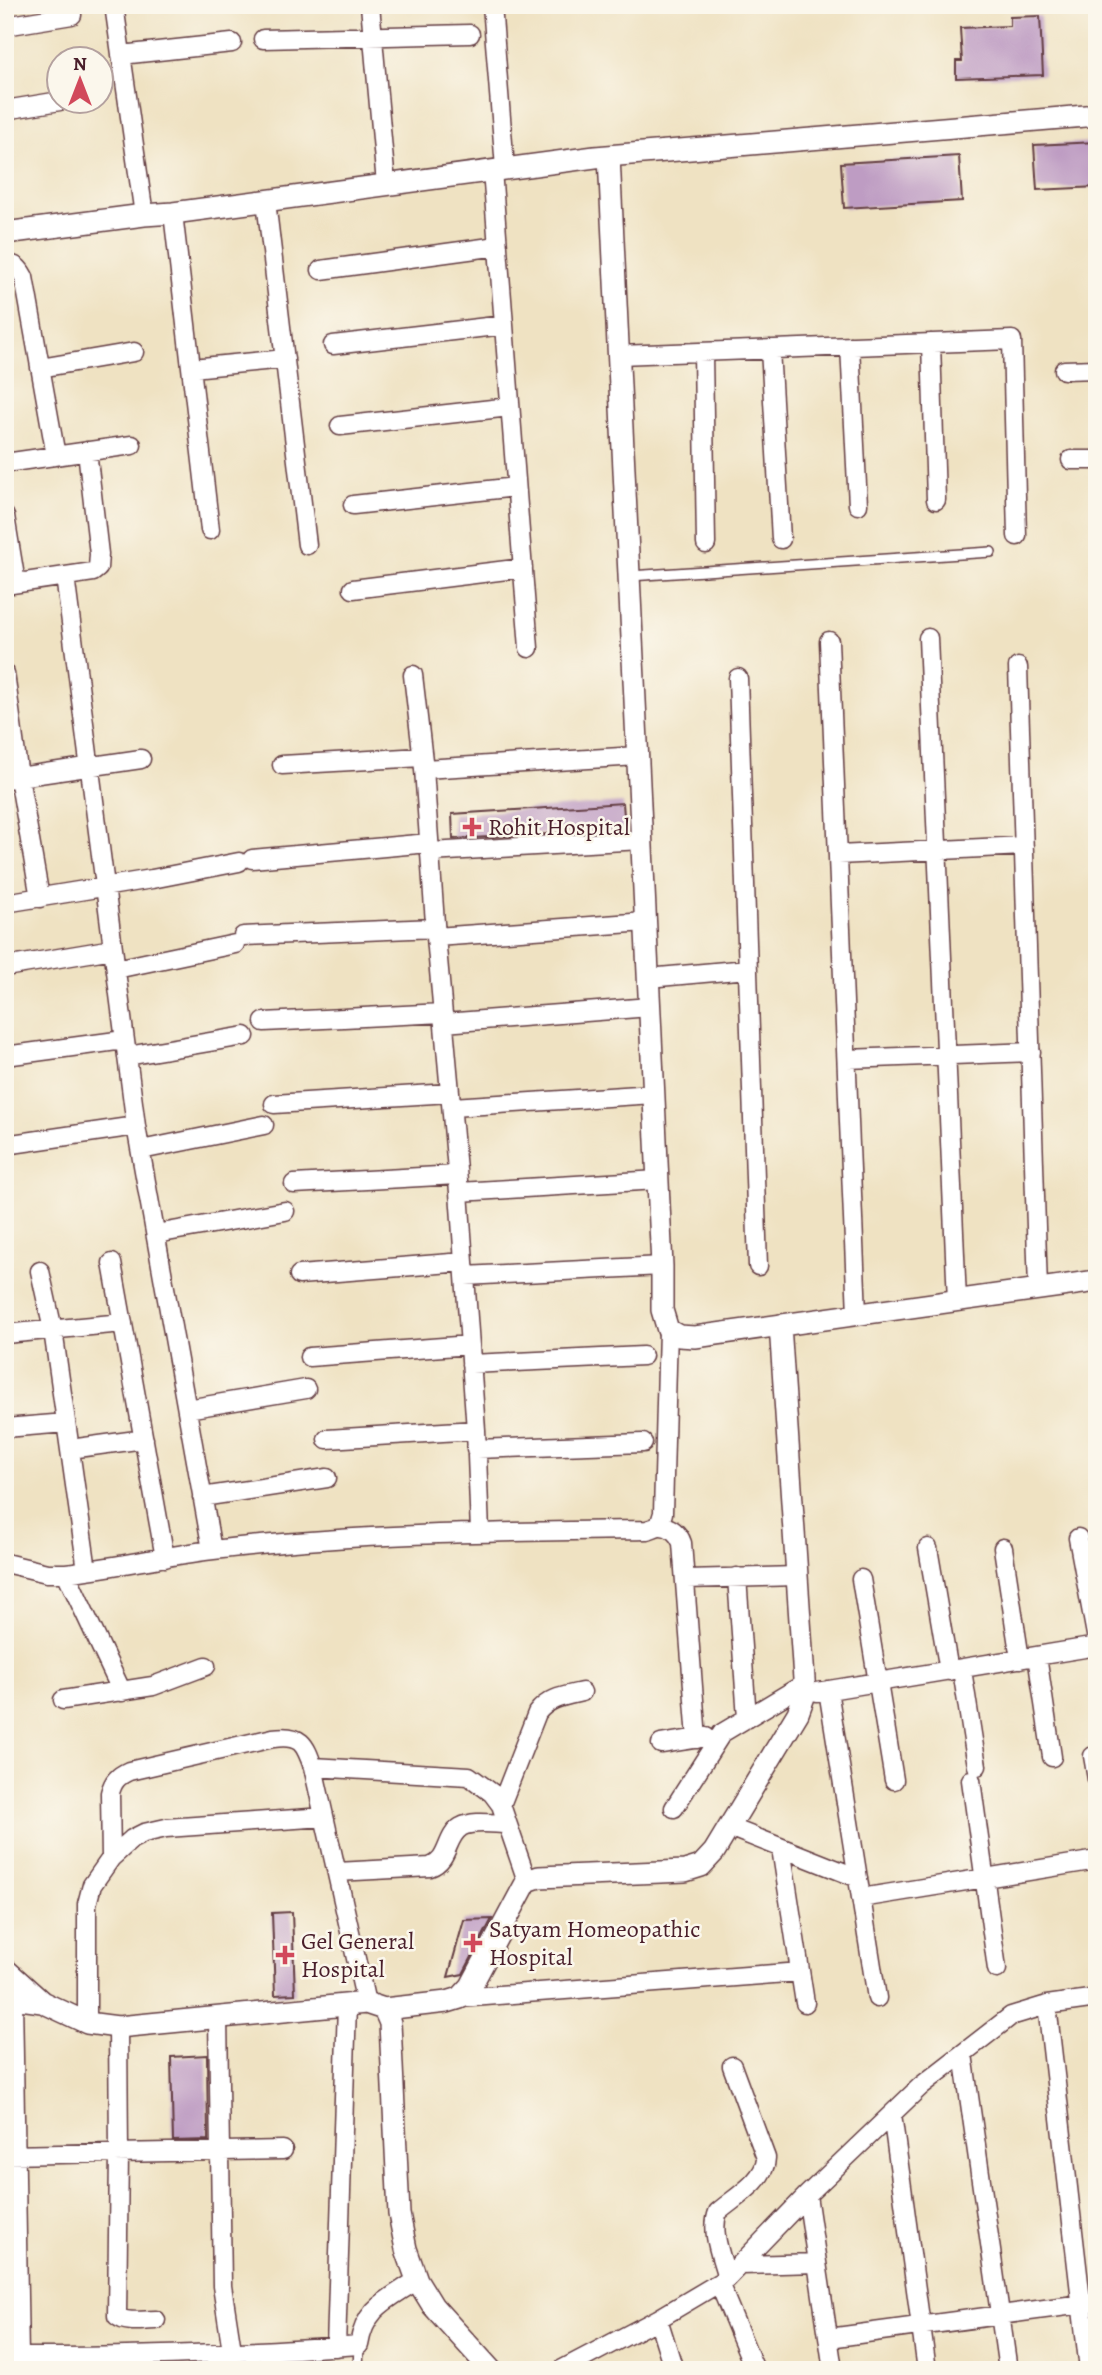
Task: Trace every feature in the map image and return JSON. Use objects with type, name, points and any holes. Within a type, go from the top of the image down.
[{"type":"street","points":[[114,5],[144,215]]},
{"type":"street","points":[[370,5],[386,184]]},
{"type":"street","points":[[492,5],[499,169],[498,246],[529,648]]},
{"type":"street","points":[[5,26],[72,15]]},
{"type":"street","points":[[263,39],[470,34]]},
{"type":"street","points":[[121,55],[232,43]]},
{"type":"street","points":[[5,110],[46,104]]},
{"type":"street","points":[[5,233],[609,156],[1097,115]]},
{"type":"street","points":[[609,156],[662,1310],[667,1330],[663,1513],[659,1526]]},
{"type":"street","points":[[266,201],[307,545]]},
{"type":"street","points":[[173,213],[210,530]]},
{"type":"street","points":[[321,270],[498,246]]},
{"type":"street","points":[[5,264],[19,268],[24,277],[56,456]]},
{"type":"street","points":[[333,345],[504,325]]},
{"type":"street","points":[[619,355],[703,354],[1012,340],[1017,536]]},
{"type":"street","points":[[931,343],[936,500]]},
{"type":"street","points":[[850,346],[858,505]]},
{"type":"street","points":[[769,349],[781,539]]},
{"type":"street","points":[[40,368],[134,352]]},
{"type":"street","points":[[703,354],[706,544]]},
{"type":"street","points":[[191,368],[285,359]]},
{"type":"street","points":[[1064,370],[1097,369]]},
{"type":"street","points":[[340,426],[510,407]]},
{"type":"street","points":[[5,463],[132,445]]},
{"type":"street","points":[[5,516],[11,584],[93,572],[100,562],[87,452]]},
{"type":"street","points":[[1071,460],[1097,460]]},
{"type":"street","points":[[353,505],[516,486]]},
{"type":"street","points":[[353,589],[523,568]]},
{"type":"street","points":[[65,576],[136,1126],[212,1550]]},
{"type":"street","points":[[928,638],[957,1301]]},
{"type":"street","points":[[829,641],[857,1314]]},
{"type":"street","points":[[1018,667],[1038,1289]]},
{"type":"street","points":[[5,673],[12,778],[40,898]]},
{"type":"street","points":[[413,675],[423,763],[458,1183],[476,1430],[480,1532]]},
{"type":"street","points":[[738,678],[758,1266]]},
{"type":"street","points":[[282,765],[638,756]]},
{"type":"street","points":[[12,778],[141,759]]},
{"type":"street","points":[[5,903],[245,860],[430,847],[642,841]]},
{"type":"street","points":[[838,855],[1024,846]]},
{"type":"street","points":[[116,969],[239,940],[646,922]]},
{"type":"street","points":[[5,967],[113,949]]},
{"type":"street","points":[[648,978],[748,969]]},
{"type":"street","points":[[264,1022],[444,1018],[650,1007]]},
{"type":"street","points":[[5,1056],[245,1036]]},
{"type":"street","points":[[847,1059],[1031,1052]]},
{"type":"street","points":[[274,1104],[654,1094]]},
{"type":"street","points":[[141,1150],[264,1125]]},
{"type":"street","points":[[5,1145],[136,1126]]},
{"type":"street","points":[[294,1184],[658,1180]]},
{"type":"street","points":[[156,1234],[285,1211]]},
{"type":"street","points":[[112,1263],[165,1558]]},
{"type":"street","points":[[299,1275],[662,1266]]},
{"type":"street","points":[[40,1271],[53,1330],[87,1570]]},
{"type":"street","points":[[667,1330],[679,1336],[695,1337],[1097,1281]]},
{"type":"street","points":[[5,1334],[123,1323]]},
{"type":"street","points":[[460,1998],[471,1986],[527,1881],[539,1877],[685,1871],[701,1866],[714,1853],[798,1713],[804,1689],[780,1325]]},
{"type":"street","points":[[309,1357],[470,1345]]},
{"type":"street","points":[[471,1364],[643,1356]]},
{"type":"street","points":[[187,1409],[306,1389]]},
{"type":"street","points":[[5,1428],[66,1423]]},
{"type":"street","points":[[327,1440],[476,1430]]},
{"type":"street","points":[[70,1449],[144,1439]]},
{"type":"street","points":[[476,1449],[643,1443]]},
{"type":"street","points":[[202,1497],[327,1478]]},
{"type":"street","points":[[5,1563],[47,1573],[66,1573],[212,1550],[329,1540],[480,1532],[648,1530],[659,1526],[674,1531],[679,1536],[686,1579],[697,1739]]},
{"type":"street","points":[[1078,1538],[1097,1640]]},
{"type":"street","points":[[928,1548],[974,1773],[984,1878],[997,1969]]},
{"type":"street","points":[[1003,1548],[1052,1757]]},
{"type":"street","points":[[66,1573],[122,1692]]},
{"type":"street","points":[[686,1579],[796,1576]]},
{"type":"street","points":[[737,1577],[747,1718]]},
{"type":"street","points":[[861,1579],[894,1780]]},
{"type":"street","points":[[661,1744],[722,1733],[804,1689],[828,1690],[877,1683],[1097,1647]]},
{"type":"street","points":[[63,1700],[122,1692],[170,1681],[206,1666]]},
{"type":"street","points":[[828,1690],[877,1998]]},
{"type":"street","points":[[501,1805],[537,1713],[550,1700],[582,1692]]},
{"type":"street","points":[[674,1808],[722,1733]]},
{"type":"street","points":[[111,1858],[112,1783],[129,1771],[283,1737],[300,1741],[305,1747],[313,1767],[366,2006],[335,2347]]},
{"type":"street","points":[[1093,1756],[1097,1779]]},
{"type":"street","points":[[313,1767],[469,1776],[492,1793],[501,1805],[527,1881]]},
{"type":"street","points":[[87,2023],[87,1904],[92,1885],[111,1858],[132,1839],[153,1831],[324,1817]]},
{"type":"street","points":[[337,1872],[430,1867],[442,1861],[456,1832],[461,1828],[468,1825],[507,1824]]},
{"type":"street","points":[[729,1827],[858,1878]]},
{"type":"street","points":[[781,1848],[805,2003]]},
{"type":"street","points":[[861,1898],[1097,1860]]},
{"type":"street","points":[[418,2280],[370,2314],[362,2328],[359,2345],[234,2362],[100,2364],[12,2357],[10,1985],[87,2023],[118,2027],[800,1972]]},
{"type":"street","points":[[561,2370],[658,2319],[723,2280],[921,2086],[1011,2017],[1047,2005],[1097,1998]]},
{"type":"street","points":[[1047,2005],[1089,2303],[1089,2370]]},
{"type":"street","points":[[366,2006],[390,2023],[399,2214],[406,2249],[418,2280],[433,2306],[489,2367]]},
{"type":"street","points":[[218,2017],[222,2286],[234,2362]]},
{"type":"street","points":[[118,2027],[117,2316],[126,2321],[156,2320]]},
{"type":"street","points":[[963,2054],[1008,2370]]},
{"type":"street","points":[[732,2066],[766,2158],[766,2165],[758,2177],[718,2212],[715,2232],[722,2258],[723,2280],[755,2370]]},
{"type":"street","points":[[892,2114],[927,2370]]},
{"type":"street","points":[[10,2155],[283,2150]]},
{"type":"street","points":[[807,2195],[834,2370]]},
{"type":"street","points":[[740,2264],[817,2263]]},
{"type":"street","points":[[829,2338],[1089,2303]]},
{"type":"street","points":[[658,2319],[674,2370]]},
{"type":"lane","points":[[629,576],[991,552]]},
{"type":"lane","points":[[358,2370],[359,2345]]},
{"type":"building","points":[[1040,16],[1043,75],[956,78],[956,61],[962,61],[960,28],[1010,26],[1010,17]]},
{"type":"building","points":[[1097,142],[1097,187],[1037,190],[1034,145]]},
{"type":"building","points":[[959,156],[962,201],[844,208],[841,163]]},
{"type":"building","points":[[623,803],[625,830],[453,839],[452,814]]},
{"type":"building","points":[[292,1912],[295,1994],[275,1995],[272,1913]]},
{"type":"building","points":[[492,1919],[463,1974],[448,1977],[464,1920]]},
{"type":"building","points":[[207,2055],[208,2140],[173,2141],[171,2057]]},
{"type":"place","name":"Rohit Hospital","points":[[472,827]]},
{"type":"place","name":"Satyam Homeopathic Hospital","points":[[473,1943]]},
{"type":"place","name":"Gel General Hospital","points":[[285,1955]]}]
